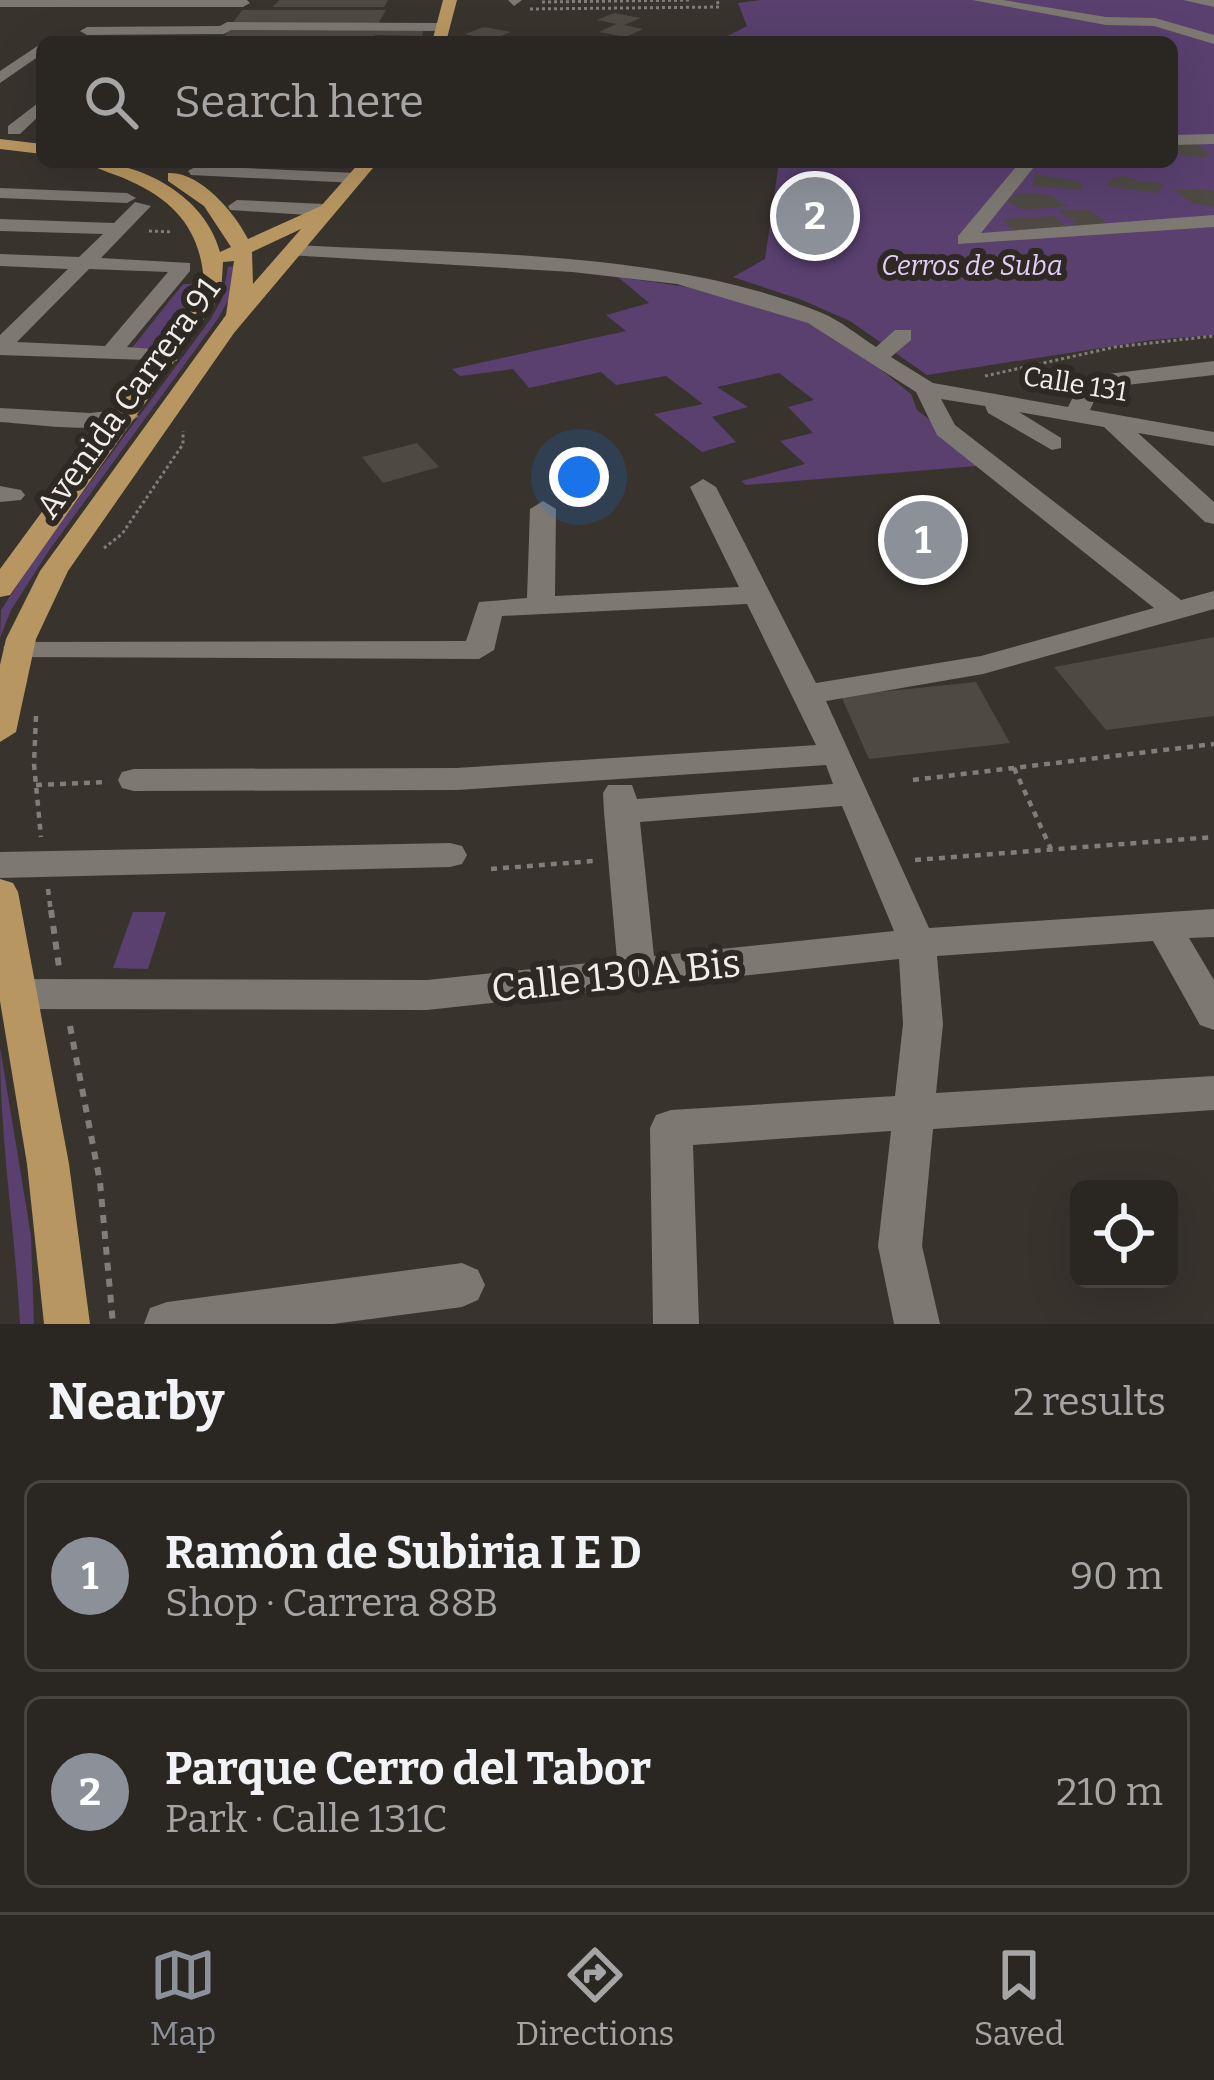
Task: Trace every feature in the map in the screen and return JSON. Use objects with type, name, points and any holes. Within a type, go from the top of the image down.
[{"type":"main road","points":[[441,34],[446,5]]},
{"type":"main road","points":[[4,139],[36,136]]},
{"type":"main road","points":[[4,139],[36,147]]},
{"type":"main road","points":[[112,168],[153,183],[175,198],[206,234],[215,262]]},
{"type":"main road","points":[[151,168],[212,203],[243,250],[246,282],[226,328]]},
{"type":"main road","name":"Avenida Carrera 91","points":[[0,732],[18,648],[62,560],[226,328],[363,170]]},
{"type":"main road","name":"Avenida Carrera 91","points":[[0,589],[208,303],[215,262],[331,206]]},
{"type":"main road","points":[[0,892],[47,1164],[67,1324]]},
{"type":"street","points":[[979,0],[1106,21],[1155,15],[1214,40]]},
{"type":"street","points":[[1190,0],[1214,3]]},
{"type":"street","points":[[0,21],[24,1]]},
{"type":"street","points":[[82,36],[116,1]]},
{"type":"street","points":[[0,3],[197,1],[261,9]]},
{"type":"street","points":[[222,33],[242,4]]},
{"type":"street","points":[[82,36],[441,34]]},
{"type":"street","points":[[0,78],[36,51]]},
{"type":"street","points":[[4,139],[36,110]]},
{"type":"street","points":[[1178,140],[1214,139]]},
{"type":"street","points":[[1024,168],[965,240],[1214,221]]},
{"type":"street","points":[[197,171],[363,170]]},
{"type":"street","points":[[0,194],[134,202],[119,229],[0,348]]},
{"type":"street","points":[[237,206],[331,206]]},
{"type":"street","points":[[0,225],[119,229]]},
{"type":"street","points":[[296,251],[572,266],[679,278],[816,318],[926,389],[946,430],[1175,610]]},
{"type":"street","points":[[0,260],[183,267],[111,353]]},
{"type":"street","points":[[878,357],[903,335]]},
{"type":"street","points":[[0,348],[169,356]]},
{"type":"street","points":[[1077,414],[1083,390],[1091,382],[1214,368]]},
{"type":"street","points":[[1188,372],[1214,395]]},
{"type":"street","name":"Calle 131","points":[[926,389],[1214,439]]},
{"type":"street","points":[[982,400],[1052,443]]},
{"type":"street","points":[[0,415],[90,420],[127,416]]},
{"type":"street","points":[[1108,419],[1214,516]]},
{"type":"street","points":[[703,487],[837,754],[917,943],[922,1024],[900,1246],[917,1324]]},
{"type":"street","points":[[541,606],[543,509]]},
{"type":"street","points":[[18,648],[479,650],[489,608],[757,595]]},
{"type":"street","points":[[807,694],[983,665],[1214,600]]},
{"type":"street","points":[[134,780],[457,779],[837,754]]},
{"type":"street","points":[[617,769],[637,974]]},
{"type":"street","points":[[622,812],[854,794]]},
{"type":"street","points":[[0,865],[450,855]]},
{"type":"street","name":"Calle 130A Bis","points":[[16,994],[427,995],[917,943],[1214,923]]},
{"type":"street","points":[[1163,926],[1214,1013]]},
{"type":"street","points":[[676,1324],[671,1128],[1214,1093]]},
{"type":"street","points":[[166,1324],[463,1285]]},
{"type":"path","points":[[641,0],[643,8]]},
{"type":"path","points":[[672,0],[674,8]]},
{"type":"path","points":[[542,2],[691,0]]},
{"type":"path","points":[[530,9],[718,7],[717,0]]},
{"type":"path","points":[[565,1],[566,8]]},
{"type":"path","points":[[604,1],[607,8]]},
{"type":"path","points":[[119,229],[172,232]]},
{"type":"path","points":[[926,389],[1115,347],[1214,336]]},
{"type":"path","points":[[92,556],[122,534],[183,444],[183,429]]},
{"type":"path","points":[[36,714],[36,785],[44,864],[100,1182],[113,1324]]},
{"type":"path","points":[[913,780],[1214,745]]},
{"type":"path","points":[[1014,768],[1051,849]]},
{"type":"path","points":[[36,785],[134,780]]},
{"type":"path","points":[[883,862],[1214,837]]},
{"type":"path","points":[[491,869],[626,858]]},
{"type":"green space","name":"Cerros de Suba","points":[[1214,0],[1214,335],[1152,340],[927,375],[850,321],[733,277],[765,259],[778,168],[1178,168],[1178,36],[728,36],[747,26],[738,3]]},
{"type":"green space","points":[[234,266],[229,299],[217,320],[50,549],[11,610],[0,638],[1,610],[210,320],[222,299],[228,267]]},
{"type":"green space","points":[[618,277],[687,287],[795,317],[846,341],[911,394],[917,410],[989,465],[746,485],[741,481],[805,464],[780,441],[813,433],[788,407],[814,400],[779,373],[717,387],[748,407],[712,417],[736,442],[702,452],[654,414],[703,404],[666,376],[616,385],[601,372],[529,388],[513,369],[460,376],[452,369],[626,331],[606,315],[649,303]]},
{"type":"green space","points":[[183,284],[192,284],[185,309],[157,350],[131,349]]},
{"type":"green space","points":[[133,912],[166,912],[148,969],[113,968]]},
{"type":"green space","points":[[0,1047],[31,1236],[34,1324],[20,1324]]},
{"type":"building","points":[[280,0],[388,0],[384,7],[272,7]]},
{"type":"building","points":[[242,10],[386,10],[378,24],[232,24]]},
{"type":"building","points":[[614,13],[641,18],[624,25],[643,29],[628,36],[599,32],[616,24],[597,20]]},
{"type":"building","points":[[231,27],[424,28],[422,36],[225,36]]},
{"type":"building","points":[[484,27],[511,32],[501,36],[465,34]]},
{"type":"building","points":[[1178,143],[1197,143],[1211,157],[1181,156]]},
{"type":"building","points":[[1034,174],[1082,182],[1083,190],[1033,186]]},
{"type":"building","points":[[1123,176],[1164,183],[1158,193],[1107,186],[1109,180]]},
{"type":"building","points":[[1173,190],[1214,191],[1214,207],[1193,203]]},
{"type":"building","points":[[1022,193],[1050,195],[1068,206],[1023,210],[1005,199]]},
{"type":"building","points":[[1058,210],[1090,210],[1110,226],[1078,227],[1070,220],[1079,219]]},
{"type":"building","points":[[1055,216],[1068,229],[1013,232],[1003,219]]},
{"type":"building","points":[[417,443],[439,467],[383,483],[362,457]]},
{"type":"building","points":[[1214,637],[1214,716],[1106,730],[1054,667]]},
{"type":"building","points":[[976,682],[1010,743],[869,759],[841,696]]},
{"type":"place","name":"Parque Cerro del Tabor","points":[[815,216]]},
{"type":"place","name":"Ramón de Subiria I E D","points":[[923,540]]}]
